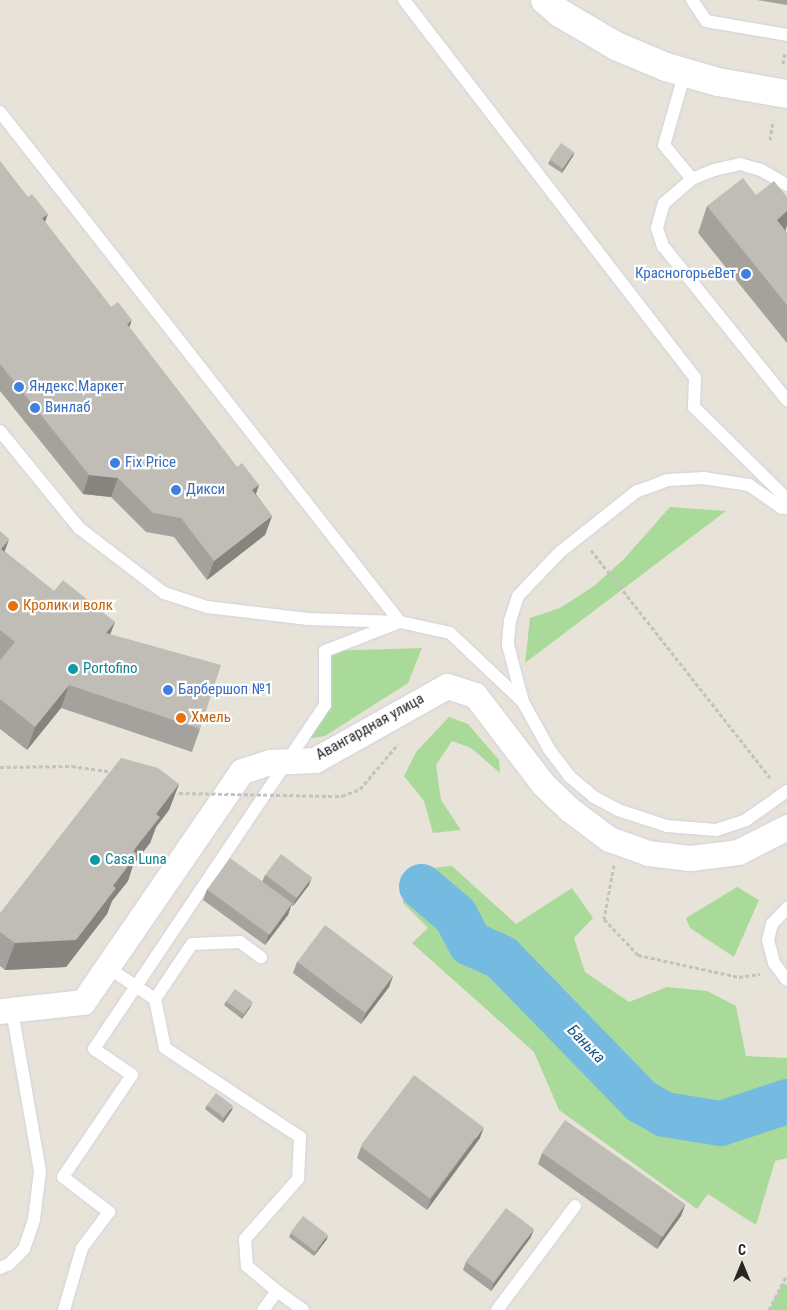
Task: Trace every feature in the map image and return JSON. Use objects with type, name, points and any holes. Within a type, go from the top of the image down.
[{"type":"main road","points":[[544,0],[560,13],[616,46],[685,72],[787,94]]},
{"type":"street","name":"Авангардная улица","points":[[6,1011],[83,1002],[242,771],[270,762],[315,760],[402,709],[447,686],[475,696],[543,784],[569,809],[618,841],[648,853],[690,858],[738,852],[787,827]]},
{"type":"lane","points":[[404,0],[695,378],[694,407],[787,499]]},
{"type":"lane","points":[[692,0],[706,21],[787,35]]},
{"type":"lane","points":[[685,72],[664,145],[692,179]]},
{"type":"lane","points":[[0,112],[400,622]]},
{"type":"lane","points":[[787,185],[761,170],[740,164],[692,179],[664,204],[658,215],[657,228],[663,246],[787,400]]},
{"type":"lane","points":[[0,431],[78,528],[164,593],[216,608],[308,619],[400,622],[450,633],[524,702]]},
{"type":"lane","points":[[781,788],[746,820],[716,830],[668,826],[626,813],[594,797],[569,776],[549,749],[524,702],[508,645],[512,612],[518,596],[560,552],[637,491],[668,480],[704,478],[750,486],[782,508],[787,508]]},
{"type":"lane","points":[[64,1310],[82,1248],[110,1212],[63,1178],[132,1075],[94,1049],[325,705],[325,651],[400,622]]},
{"type":"lane","points":[[784,976],[770,952],[768,940],[772,924],[787,908]]},
{"type":"lane","points":[[155,999],[192,944],[240,942],[262,957]]},
{"type":"lane","points":[[107,967],[155,999],[165,1048],[300,1137],[298,1179],[245,1239],[247,1266],[303,1310]]},
{"type":"lane","points":[[0,1268],[10,1264],[24,1249],[34,1220],[40,1171],[6,1011]]},
{"type":"lane","points":[[498,1310],[575,1206]]},
{"type":"lane","points":[[262,1310],[277,1291]]},
{"type":"path","points":[[770,140],[773,120]]},
{"type":"path","points":[[580,536],[781,788]]},
{"type":"path","points":[[170,790],[178,793],[342,796],[360,789],[410,730],[402,709]]},
{"type":"path","points":[[0,767],[72,766],[116,773]]},
{"type":"path","points":[[618,841],[604,919],[638,955],[739,977],[784,976]]},
{"type":"path","points":[[769,1310],[787,1275]]},
{"type":"green space","points":[[670,507],[726,511],[525,663],[530,618],[560,608],[594,586],[624,559]]},
{"type":"green space","points":[[422,648],[408,683],[325,736],[301,740],[325,705],[325,651]]},
{"type":"green space","points":[[449,717],[468,724],[499,760],[500,773],[471,748],[452,741],[436,765],[441,800],[461,830],[433,833],[424,801],[404,776],[416,752]]},
{"type":"green space","points":[[452,866],[516,924],[572,888],[593,918],[574,938],[585,972],[629,1002],[667,987],[707,991],[736,1006],[746,1056],[787,1058],[787,1158],[775,1161],[756,1225],[708,1194],[697,1209],[559,1110],[534,1052],[412,943],[428,928],[403,903],[405,873],[410,870]]},
{"type":"green space","points":[[737,887],[759,900],[734,957],[690,928],[686,918]]},
{"type":"green space","points":[[783,1283],[787,1285],[787,1310],[769,1310]]},
{"type":"building","points":[[561,143],[574,152],[563,169],[550,159]]},
{"type":"building","points":[[0,161],[28,197],[32,194],[48,214],[42,218],[111,307],[118,302],[132,320],[127,324],[237,467],[242,463],[259,485],[252,490],[272,516],[214,561],[181,518],[153,513],[118,478],[89,475],[0,364]]},
{"type":"building","points":[[743,178],[756,195],[774,181],[787,197],[787,211],[777,220],[787,233],[787,305],[707,206]]},
{"type":"building","name":"Portofino","points":[[0,531],[9,539],[1,549],[54,591],[63,580],[115,622],[106,633],[221,665],[200,729],[69,685],[35,727],[0,699],[0,660],[15,642],[0,630]]},
{"type":"building","name":"Casa Luna","points":[[121,758],[158,768],[179,784],[156,814],[160,817],[133,851],[137,854],[113,886],[116,888],[76,940],[15,943],[0,932],[0,913]]},
{"type":"building","points":[[281,854],[312,877],[296,898],[265,875]]},
{"type":"building","points":[[230,858],[292,903],[269,935],[207,890]]},
{"type":"building","points":[[325,925],[393,976],[365,1013],[297,962]]},
{"type":"building","points":[[235,989],[253,1002],[244,1014],[226,1001]]},
{"type":"building","points":[[414,1075],[483,1127],[430,1198],[360,1146]]},
{"type":"building","points":[[216,1093],[233,1106],[224,1118],[207,1105]]},
{"type":"building","points":[[565,1120],[685,1204],[662,1237],[542,1153]]},
{"type":"building","points":[[506,1208],[534,1229],[494,1283],[466,1262]]},
{"type":"building","points":[[303,1216],[328,1235],[315,1251],[290,1233]]},
{"type":"waterway","name":"Банька","points":[[421,886],[455,915],[470,943],[501,957],[641,1101],[664,1114],[720,1123],[787,1101]]},
{"type":"place","name":"КрасногорьеВет","points":[[746,274]]},
{"type":"place","name":"Яндекс.Маркет","points":[[19,387]]},
{"type":"place","name":"Винлаб","points":[[35,408]]},
{"type":"place","name":"Fix Price","points":[[115,463]]},
{"type":"place","name":"Дикси","points":[[176,490]]},
{"type":"place","name":"Кролик и волк","points":[[13,606]]},
{"type":"place","name":"Portofino","points":[[73,669]]},
{"type":"place","name":"Барбершоп №1","points":[[168,690]]},
{"type":"place","name":"Хмель","points":[[181,718]]},
{"type":"place","name":"Casa Luna","points":[[95,860]]}]
